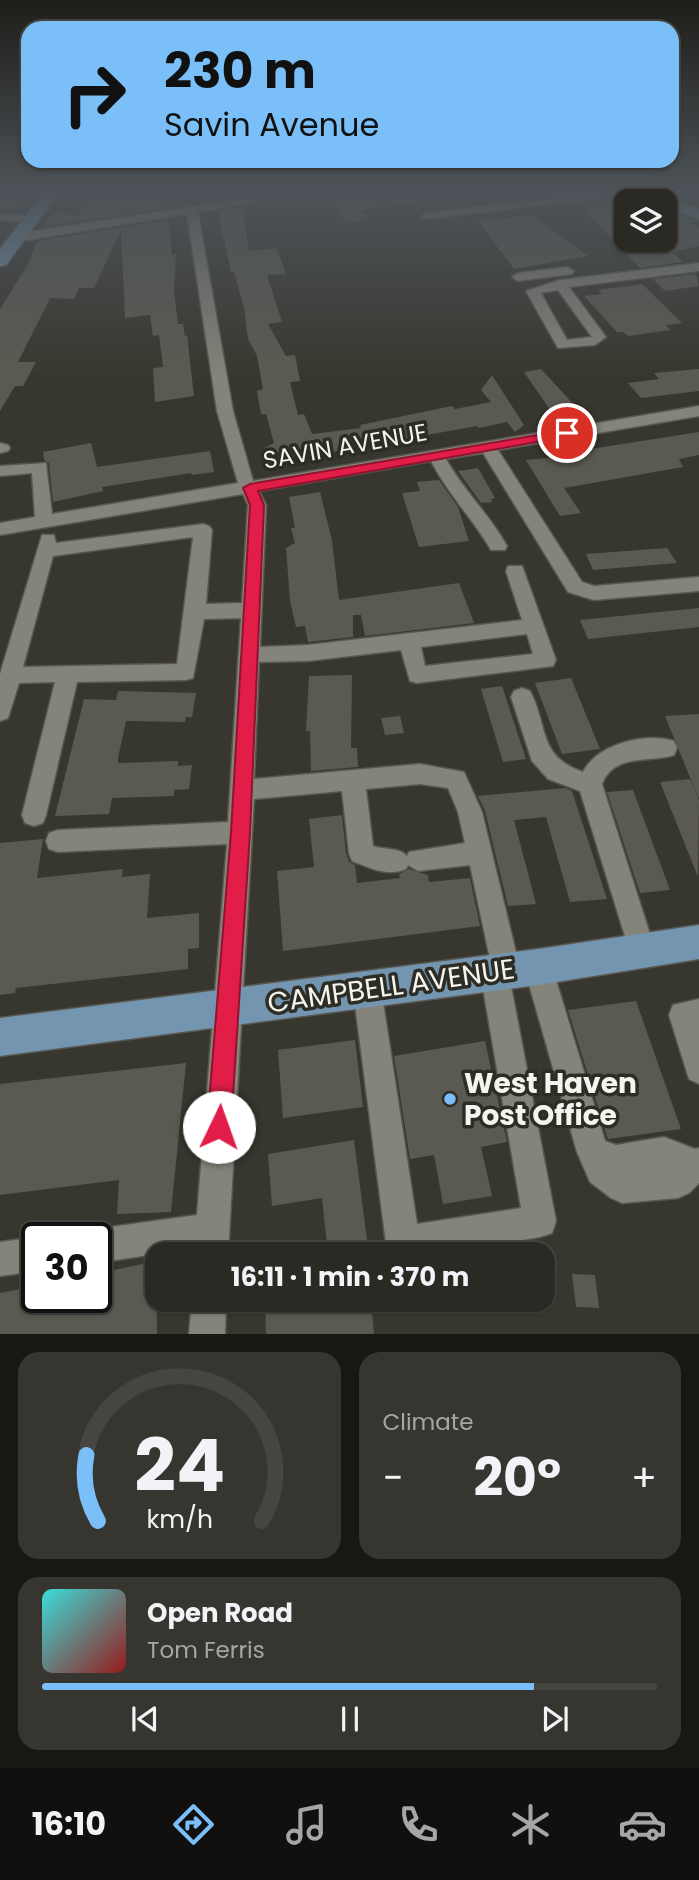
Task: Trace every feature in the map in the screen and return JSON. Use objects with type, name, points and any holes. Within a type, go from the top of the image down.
[{"type":"main road","name":"CAMPBELL AVENUE","points":[[0,1037],[699,942]]},
{"type":"street","points":[[198,253],[225,411],[243,477],[257,505],[240,832],[212,1242]]},
{"type":"street","points":[[517,277],[699,258]]},
{"type":"street","points":[[560,284],[599,337],[595,341],[564,345],[533,291],[560,284],[699,267]]},
{"type":"street","name":"SAVIN AVENUE","points":[[1,533],[49,519],[250,488],[435,454],[699,411]]},
{"type":"street","points":[[488,447],[575,587],[594,593],[699,584]]},
{"type":"street","points":[[435,454],[454,489],[488,528],[498,546]]},
{"type":"street","points":[[0,471],[40,467],[49,519],[45,551],[9,663],[0,712]]},
{"type":"street","points":[[9,663],[68,674],[186,672],[204,530],[45,551]]},
{"type":"street","points":[[409,640],[417,675],[546,660],[515,571]]},
{"type":"street","points":[[195,612],[251,610]]},
{"type":"street","points":[[248,655],[308,653],[534,626]]},
{"type":"street","points":[[34,815],[68,674]]},
{"type":"street","points":[[522,697],[540,754],[556,772],[590,784]]},
{"type":"street","points":[[642,950],[590,784],[592,775],[599,766],[624,751],[666,748]]},
{"type":"street","points":[[241,790],[420,774],[456,779],[470,812],[479,853],[513,969],[601,1171],[622,1187],[678,1182],[697,1164]]},
{"type":"street","points":[[353,782],[361,853],[382,861],[408,861],[479,853]]},
{"type":"street","points":[[58,841],[240,832]]},
{"type":"street","points":[[367,989],[403,1243],[540,1221],[513,969]]},
{"type":"street","points":[[699,1013],[683,1015],[699,1069]]},
{"type":"street","points":[[112,1245],[145,1244]]},
{"type":"street","points":[[0,1259],[21,1256]]},
{"type":"street","points":[[207,1334],[208,1312]]},
{"type":"building","points":[[32,253],[110,253],[94,288],[79,288],[74,299],[50,298],[18,362],[36,362],[23,386],[15,386],[0,411],[0,309]]},
{"type":"building","points":[[122,253],[176,254],[174,290],[178,324],[183,324],[185,336],[187,335],[194,396],[155,402],[153,368],[163,367],[159,335],[153,336],[150,315],[125,318]]},
{"type":"building","points":[[227,253],[279,253],[286,274],[267,275],[282,322],[268,324],[286,356],[295,355],[300,381],[290,382],[298,415],[304,414],[312,434],[361,428],[360,425],[452,406],[455,409],[491,402],[481,390],[492,375],[524,425],[515,432],[507,422],[479,428],[477,426],[271,463],[264,448],[274,443],[266,414],[261,414],[257,391],[263,389],[257,356],[248,339],[244,308],[234,272],[231,272]]},
{"type":"building","points":[[502,253],[584,253],[588,256],[514,269]]},
{"type":"building","points":[[626,253],[673,253],[683,262],[640,268]]},
{"type":"building","points":[[696,274],[699,286],[665,291],[653,279]]},
{"type":"building","points":[[642,284],[682,323],[666,325],[670,330],[628,336],[617,332],[584,296],[602,294],[598,290]]},
{"type":"building","points":[[541,369],[577,408],[551,411],[524,372]]},
{"type":"building","points":[[699,369],[699,391],[641,398],[628,383],[659,379],[654,373]]},
{"type":"building","points":[[699,432],[699,455],[679,459],[683,467],[564,488],[581,513],[560,516],[526,460],[581,455],[578,451]]},
{"type":"building","points":[[91,443],[97,467],[210,451],[214,472],[102,487],[103,491],[53,502],[49,463],[44,460],[43,452]]},
{"type":"building","points":[[478,468],[495,498],[491,499],[492,502],[481,503],[458,471]]},
{"type":"building","points":[[439,480],[458,507],[469,541],[419,547],[402,493],[420,491],[417,482]]},
{"type":"building","points":[[320,492],[332,541],[339,600],[459,583],[474,623],[365,636],[361,615],[353,615],[353,637],[308,642],[305,626],[296,627],[290,601],[286,548],[295,543],[291,528],[295,528],[289,497]]},
{"type":"building","points":[[667,548],[677,563],[593,570],[586,554]]},
{"type":"building","points":[[699,608],[699,627],[588,639],[580,620]]},
{"type":"building","points":[[352,675],[351,748],[357,748],[358,767],[311,771],[310,731],[306,731],[309,676]]},
{"type":"building","points":[[571,678],[600,749],[562,754],[535,683]]},
{"type":"building","points":[[502,686],[526,759],[503,762],[481,689]]},
{"type":"building","points":[[118,691],[196,693],[192,717],[186,717],[185,722],[126,721],[118,758],[118,763],[178,761],[178,766],[192,765],[189,789],[174,790],[174,796],[112,798],[109,814],[55,816],[84,699],[116,700]]},
{"type":"building","points":[[699,714],[699,797],[698,797],[665,716]]},
{"type":"building","points":[[400,716],[404,733],[385,735],[381,718]]},
{"type":"building","points":[[690,779],[699,800],[698,877],[660,782]]},
{"type":"building","points":[[566,788],[572,791],[607,899],[570,902],[546,817],[514,820],[536,904],[508,906],[485,811],[478,796]]},
{"type":"building","points":[[633,790],[670,890],[640,893],[607,792]]},
{"type":"building","points":[[342,815],[346,853],[349,862],[355,865],[357,883],[400,878],[399,874],[409,869],[428,875],[429,882],[470,878],[480,926],[283,951],[277,871],[314,867],[309,819]]},
{"type":"building","points":[[43,839],[37,878],[123,869],[122,877],[150,874],[147,918],[199,913],[199,948],[188,949],[188,969],[16,988],[15,993],[0,995],[0,843]]},
{"type":"building","points":[[636,1001],[681,1129],[608,1139],[568,1010]]},
{"type":"building","points":[[355,1040],[363,1107],[283,1118],[278,1050]]},
{"type":"building","name":"West Haven Post Office","points":[[485,1041],[507,1142],[481,1147],[492,1196],[443,1204],[434,1155],[410,1159],[394,1056]]},
{"type":"building","points":[[186,1063],[171,1212],[117,1214],[119,1180],[0,1195],[0,1084]]},
{"type":"building","points":[[354,1140],[367,1242],[327,1242],[322,1198],[272,1206],[268,1154]]},
{"type":"building","points":[[145,1263],[145,1312],[157,1312],[157,1334],[0,1334],[0,1293],[21,1289],[21,1313],[112,1313],[112,1271]]},
{"type":"building","points":[[572,1274],[595,1275],[599,1308],[576,1307]]},
{"type":"building","points":[[265,1312],[372,1312],[374,1334],[266,1334]]},
{"type":"place","name":"West Haven Post Office","points":[[450,1099]]},
{"type":"route","points":[[219,1127],[240,832],[257,505],[250,488],[567,433]]}]
